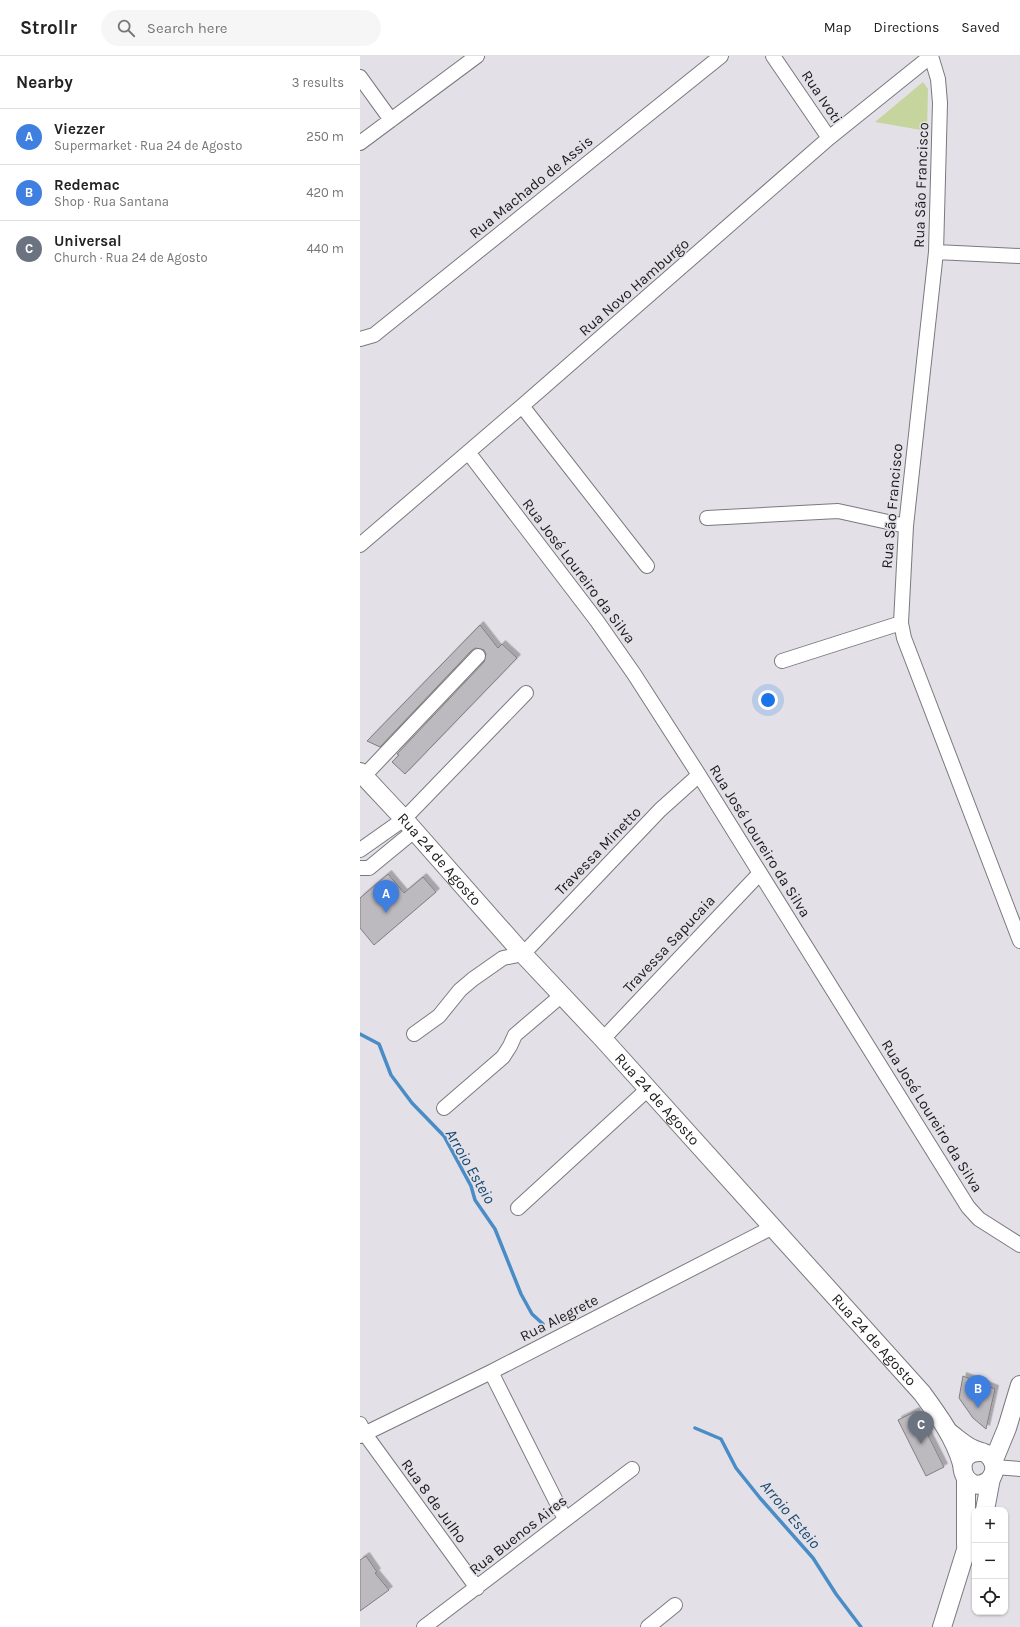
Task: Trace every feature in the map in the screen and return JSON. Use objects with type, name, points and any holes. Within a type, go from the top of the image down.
[{"type":"main road","name":"Rua 24 de Agosto","points":[[362,774],[523,954],[603,1039],[922,1392],[948,1431],[959,1453],[964,1471],[966,1550]]},
{"type":"main road","points":[[989,1463],[972,1453],[964,1459],[964,1471],[976,1484],[982,1484],[989,1463],[1007,1428],[1020,1385]]},
{"type":"main road","name":"Rua 24 de Agosto","points":[[948,1431],[989,1463]]},
{"type":"main road","points":[[985,1507],[989,1463]]},
{"type":"main road","name":"Rua 24 de Agosto","points":[[942,1627],[966,1550],[972,1537]]},
{"type":"street","points":[[360,143],[477,56]]},
{"type":"street","name":"Rua Machado de Assis","points":[[360,339],[374,335],[721,56]]},
{"type":"street","name":"Rua Ivoti","points":[[773,56],[829,138]]},
{"type":"street","name":"Rua Novo Hamburgo","points":[[360,545],[829,138],[931,56]]},
{"type":"street","name":"Rua São Francisco","points":[[931,56],[938,79],[940,103],[936,252],[906,526],[901,623],[904,638],[1020,941]]},
{"type":"street","points":[[360,77],[391,120]]},
{"type":"street","points":[[936,252],[1020,256]]},
{"type":"street","points":[[522,406],[647,566]]},
{"type":"street","name":"Rua José Loureiro da Silva","points":[[468,452],[598,620],[699,775],[968,1207],[979,1219],[1020,1245]]},
{"type":"street","points":[[707,518],[838,510],[906,526]]},
{"type":"street","points":[[782,661],[901,623]]},
{"type":"street","points":[[362,774],[478,656]]},
{"type":"street","points":[[360,868],[369,868],[526,693]]},
{"type":"street","name":"Travessa Minetto","points":[[523,954],[660,810],[699,775]]},
{"type":"street","points":[[360,850],[409,825]]},
{"type":"street","name":"Travessa Sapucaia","points":[[603,1039],[760,873]]},
{"type":"street","points":[[414,1034],[439,1016],[460,990],[473,979],[503,958],[523,954]]},
{"type":"street","points":[[444,1108],[503,1056],[516,1035],[562,995]]},
{"type":"street","points":[[518,1208],[648,1089]]},
{"type":"street","name":"Rua Alegrete","points":[[362,1431],[491,1372],[773,1227]]},
{"type":"street","points":[[491,1372],[565,1519]]},
{"type":"street","name":"Rua 8 de Julho","points":[[362,1431],[477,1588]]},
{"type":"street","points":[[989,1463],[1020,1468]]},
{"type":"street","name":"Rua Buenos Aires","points":[[424,1627],[632,1469]]},
{"type":"street","points":[[648,1627],[675,1606]]},
{"type":"green space","points":[[923,82],[928,89],[927,131],[875,122]]},
{"type":"building","points":[[480,625],[498,648],[502,644],[517,658],[405,774],[392,762],[399,755],[397,754],[484,662],[486,654],[484,650],[476,648],[472,650],[380,747],[367,741]]},
{"type":"building","points":[[388,874],[404,893],[423,877],[436,892],[374,945],[360,928],[360,898]]},
{"type":"building","points":[[963,1376],[995,1389],[986,1429],[973,1418],[959,1398]]},
{"type":"building","points":[[916,1411],[944,1467],[926,1476],[898,1420]]},
{"type":"building","points":[[366,1556],[377,1572],[375,1573],[389,1590],[360,1611],[360,1560]]},
{"type":"waterway","name":"Arroio Esteio","points":[[360,1034],[379,1044],[391,1075],[412,1103],[444,1136],[471,1186],[475,1200],[495,1229],[521,1294],[532,1314],[543,1324]]},
{"type":"waterway","name":"Arroio Esteio","points":[[695,1428],[721,1439],[736,1468],[760,1498],[813,1558],[836,1594],[861,1627]]},
{"type":"place","name":"Viezzer","points":[[386,913]]},
{"type":"place","name":"Redemac","points":[[978,1408]]},
{"type":"place","name":"Universal","points":[[921,1444]]}]
